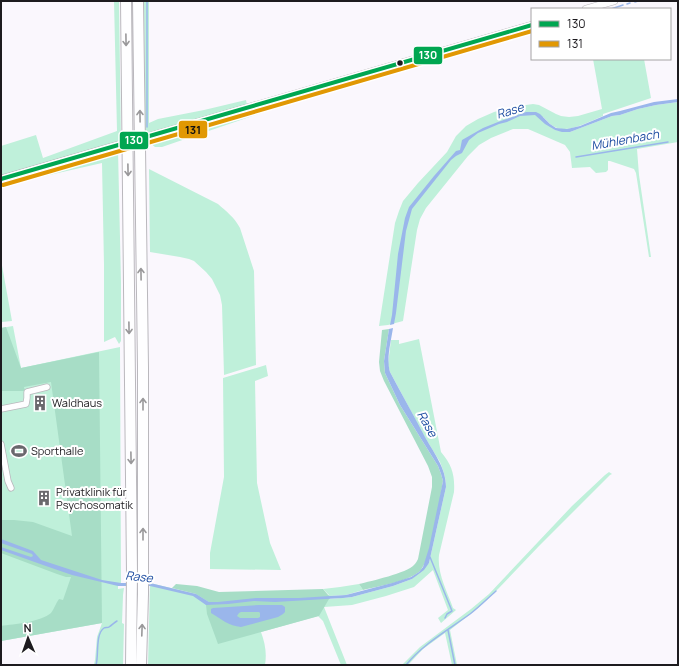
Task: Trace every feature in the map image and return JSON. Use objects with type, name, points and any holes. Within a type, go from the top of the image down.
[{"type":"highway","points":[[126,1],[132,573],[131,665]]},
{"type":"highway","points":[[138,1],[143,367],[143,594],[141,665]]},
{"type":"street","points":[[590,8],[614,1]]},
{"type":"street","points":[[1,179],[531,24]]},
{"type":"street","points":[[1,409],[26,404],[27,392],[47,387]]},
{"type":"street","points":[[1,444],[8,481],[11,488]]},
{"type":"green space","points":[[114,1],[119,1],[121,141],[1,176],[1,146],[36,135],[43,158],[117,131]]},
{"type":"green space","points":[[144,1],[149,1],[149,123],[158,119],[246,100],[247,105],[145,134]]},
{"type":"green space","points":[[593,60],[644,60],[651,98],[603,114],[603,116],[586,124],[572,128],[560,129],[552,125],[543,117],[538,117],[555,130],[570,132],[612,116],[656,105],[678,102],[678,142],[637,149],[639,175],[651,257],[649,257],[636,173],[634,169],[610,161],[608,161],[608,170],[606,172],[596,173],[590,167],[572,168],[570,152],[565,145],[528,129],[513,129],[491,138],[479,145],[468,156],[426,208],[420,219],[417,230],[403,321],[379,326],[395,223],[403,201],[447,152],[456,136],[466,126],[494,112],[512,107],[533,104],[539,105],[561,116],[569,117],[602,109]]},
{"type":"green space","points":[[302,97],[302,99],[162,147],[155,147],[149,142]]},
{"type":"green space","points":[[118,150],[121,282],[121,341],[119,344],[115,337],[104,342],[102,163],[1,186],[1,184],[5,182]]},
{"type":"green space","points":[[149,169],[218,204],[238,224],[254,271],[256,365],[224,375],[222,305],[220,295],[212,279],[194,261],[150,252]]},
{"type":"green space","points":[[1,260],[12,321],[2,322],[1,316]]},
{"type":"green space","points":[[13,326],[21,368],[120,347],[121,583],[118,586],[118,589],[124,588],[122,623],[124,624],[123,665],[94,665],[97,637],[102,623],[1,641],[1,328]]},
{"type":"green space","points":[[6,327],[21,368],[99,352],[102,623],[1,641],[1,626],[34,621],[51,613],[59,599],[63,600],[71,577],[57,574],[1,553],[1,514],[2,520],[33,522],[72,536],[51,382],[24,387],[25,391],[1,391],[1,328]]},
{"type":"green space","points":[[389,329],[384,361],[385,373],[400,405],[438,466],[443,481],[431,543],[423,566],[419,572],[400,581],[363,590],[359,584],[397,574],[410,568],[416,563],[432,487],[432,477],[428,466],[380,371],[379,362],[382,330]]},
{"type":"green space","points":[[419,339],[441,452],[448,461],[454,480],[454,492],[439,555],[439,562],[443,582],[453,608],[456,610],[441,623],[438,618],[448,610],[433,570],[414,587],[352,605],[324,607],[347,665],[341,665],[323,621],[318,616],[261,632],[264,640],[266,656],[265,665],[148,665],[150,583],[196,594],[329,595],[323,589],[359,584],[363,590],[346,595],[330,596],[330,599],[352,597],[393,586],[412,579],[429,563],[446,487],[445,477],[440,462],[390,372],[388,364],[391,340],[399,340],[399,344]]},
{"type":"green space","points":[[266,365],[268,376],[255,381],[257,483],[270,543],[281,570],[210,569],[210,553],[224,477],[223,378]]},
{"type":"green space","points":[[609,472],[612,474],[498,589],[478,608],[450,630],[457,665],[452,665],[445,633],[423,649],[408,665],[402,665],[420,647],[489,594],[572,506]]},
{"type":"green space","points":[[176,584],[197,586],[219,592],[323,589],[329,596],[329,599],[319,616],[218,644],[207,614],[206,605],[209,602],[196,594],[172,588]]},
{"type":"water","points":[[678,99],[678,102],[656,105],[612,116],[570,132],[555,130],[535,115],[520,116],[478,133],[469,140],[462,153],[451,160],[412,209],[406,231],[394,324],[390,325],[398,254],[405,218],[409,207],[456,151],[460,150],[462,140],[483,128],[526,112],[536,112],[556,128],[567,129],[580,126],[611,113],[654,102]]},
{"type":"water","points":[[393,328],[389,356],[390,372],[441,466],[444,473],[446,487],[429,563],[424,570],[412,579],[393,586],[352,597],[275,602],[254,601],[206,605],[193,596],[150,586],[118,586],[72,575],[1,550],[1,547],[31,557],[33,556],[32,554],[1,543],[1,539],[33,551],[41,560],[102,580],[121,583],[150,583],[196,594],[209,602],[256,598],[299,598],[346,595],[411,577],[419,572],[423,567],[429,548],[443,481],[438,466],[400,405],[385,373],[384,361],[389,329]]},
{"type":"water","points":[[282,605],[285,607],[285,612],[278,617],[241,627],[229,624],[211,613],[211,609]],"holes":[[[241,612],[259,612],[260,617],[258,618],[240,618],[237,616]]]},
{"type":"waterway","points":[[147,1],[147,127]]},
{"type":"waterway","points":[[614,8],[623,5]]},
{"type":"waterway","points":[[523,34],[531,32]]},
{"type":"waterway","points":[[489,44],[517,36]]},
{"type":"waterway","points":[[440,59],[483,46]]},
{"type":"waterway","points":[[402,70],[434,61]]},
{"type":"waterway","points":[[343,87],[396,72]]},
{"type":"waterway","name":"Mühlenbach","points":[[576,157],[668,142]]},
{"type":"waterway","points":[[430,557],[452,611],[447,614],[445,618]]},
{"type":"waterway","points":[[406,665],[420,650],[470,614],[496,591]]},
{"type":"waterway","points":[[96,665],[99,635],[104,628],[109,627],[117,621]]},
{"type":"waterway","points":[[448,630],[455,665]]},
{"type":"transit line","name":"130","points":[[1,179],[531,25]]},
{"type":"transit line","name":"131","points":[[3,185],[531,31]]},
{"type":"place","name":"Waldhaus","points":[[40,403]]},
{"type":"place","name":"Sporthalle","points":[[19,451]]},
{"type":"place","name":"Privatklinik für Psychosomatik","points":[[44,498]]},
{"type":"water label","name":"Rase","points":[[510,111]]},
{"type":"water label","name":"Rase","points":[[427,424]]},
{"type":"water label","name":"Rase","points":[[139,577]]}]
